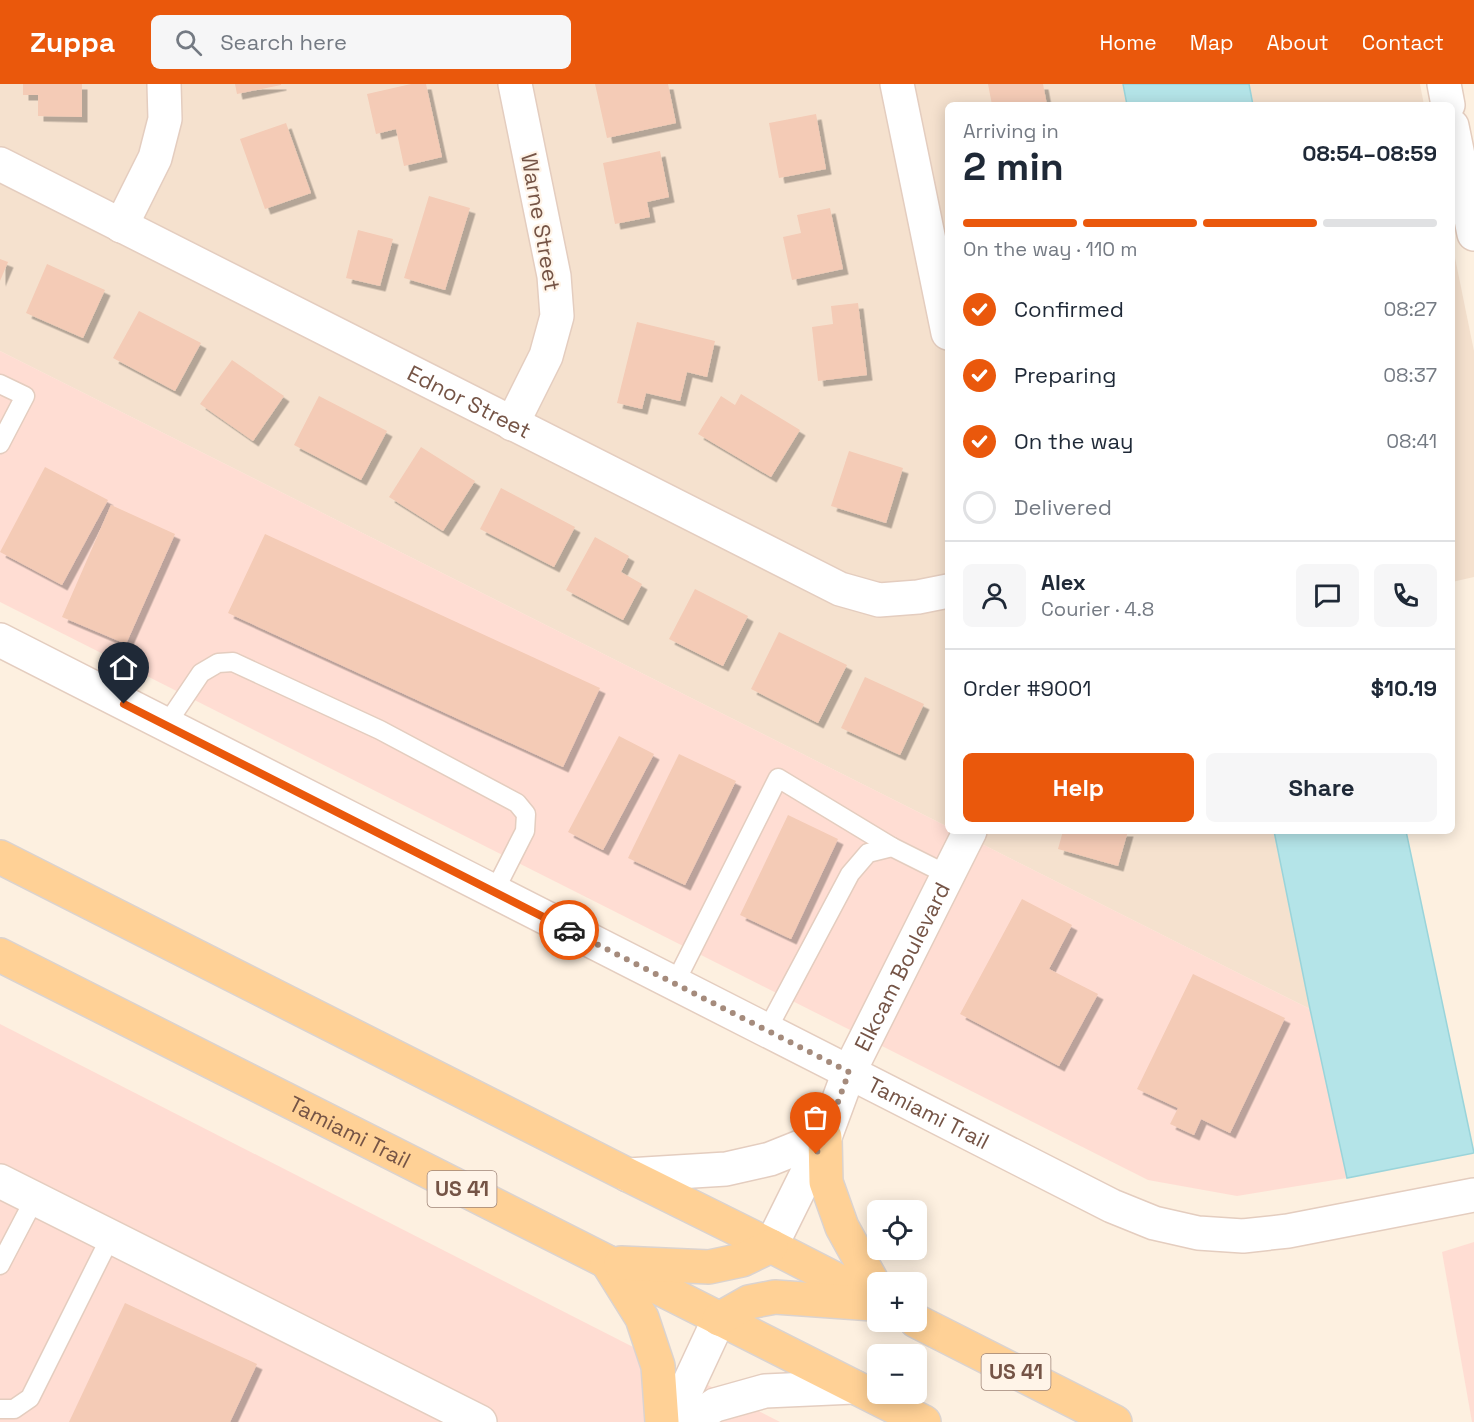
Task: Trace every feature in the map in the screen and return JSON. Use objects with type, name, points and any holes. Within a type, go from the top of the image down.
[{"type":"main road","points":[[0,857],[771,1245],[867,1297]]},
{"type":"main road","name":"Tamiami Trail","points":[[0,955],[924,1422]]},
{"type":"main road","points":[[825,1137],[826,1182],[842,1227],[867,1272]]},
{"type":"main road","points":[[607,1262],[709,1267],[742,1260],[771,1245]]},
{"type":"main road","points":[[607,1262],[642,1318],[658,1366],[662,1422]]},
{"type":"main road","points":[[719,1319],[749,1302],[775,1297],[867,1302]]},
{"type":"main road","name":"US 41","points":[[927,1327],[1115,1422]]},
{"type":"street","points":[[121,226],[155,158],[165,119],[164,84]]},
{"type":"street","name":"Warne Street","points":[[512,424],[546,356],[556,316],[555,276],[515,84]]},
{"type":"street","points":[[897,84],[945,318]]},
{"type":"street","points":[[1444,84],[1447,102]]},
{"type":"street","points":[[1455,141],[1474,234]]},
{"type":"street","name":"Ednor Street","points":[[0,164],[840,589],[879,600],[918,597],[945,592]]},
{"type":"street","name":"Tamiami Trail","points":[[0,640],[1112,1206],[1154,1223],[1198,1233],[1243,1236],[1288,1231],[1474,1195]]},
{"type":"street","name":"Elkcam Boulevard","points":[[771,1245],[825,1137],[849,1072],[968,834]]},
{"type":"street","points":[[628,1175],[726,1169],[770,1159],[825,1137]]},
{"type":"street","points":[[0,1181],[480,1422]]},
{"type":"street","points":[[671,1422],[719,1319]]},
{"type":"street","points":[[689,1422],[715,1405],[765,1391],[854,1387]]},
{"type":"lane","points":[[0,384],[25,396],[0,444]]},
{"type":"lane","points":[[166,725],[201,673],[218,663],[233,662],[380,730],[518,803],[526,814],[525,831],[494,892]]},
{"type":"lane","points":[[675,983],[778,778],[892,847],[948,875]]},
{"type":"lane","points":[[767,1030],[850,874],[868,854],[892,847]]},
{"type":"lane","points":[[0,1265],[35,1198]]},
{"type":"lane","points":[[0,1409],[14,1409],[30,1398],[111,1236]]},
{"type":"shaded area","points":[[0,84],[1123,84],[1126,102],[945,102],[945,825],[0,351]]},
{"type":"shaded area","points":[[1249,84],[1420,84],[1423,102],[1252,102]]},
{"type":"shaded area","points":[[1455,258],[1474,351],[1474,577],[1455,581]]},
{"type":"shaded area","points":[[0,351],[945,825],[945,834],[962,834],[1310,1009],[1347,1178],[1237,1196],[1148,1180],[0,602]]},
{"type":"shaded area","points":[[962,834],[1275,834],[1310,1009]]},
{"type":"shaded area","points":[[0,1024],[780,1422],[0,1422]]},
{"type":"shaded area","points":[[1474,1242],[1474,1422],[1472,1422],[1442,1252]]},
{"type":"water","points":[[1123,84],[1249,84],[1252,102],[1126,102]]},
{"type":"water","points":[[1275,834],[1407,834],[1474,1153],[1347,1178]]},
{"type":"building","points":[[23,84],[82,84],[82,117],[38,116],[38,95],[23,95]]},
{"type":"building","points":[[235,84],[281,84],[281,85],[237,94]]},
{"type":"building","points":[[411,84],[426,84],[442,157],[404,166],[396,129],[376,134],[367,94]]},
{"type":"building","points":[[595,84],[668,84],[676,123],[607,138]]},
{"type":"building","points":[[988,84],[1043,84],[1046,102],[991,102]]},
{"type":"building","points":[[816,114],[826,169],[779,178],[769,123]]},
{"type":"building","points":[[286,123],[311,193],[265,209],[240,139]]},
{"type":"building","points":[[660,151],[669,197],[647,202],[650,217],[615,224],[603,163]]},
{"type":"building","points":[[429,196],[470,208],[445,290],[404,278]]},
{"type":"building","points":[[830,208],[843,269],[792,280],[783,237],[801,233],[797,215]]},
{"type":"building","points":[[358,230],[393,239],[380,286],[346,278]]},
{"type":"building","points":[[0,259],[8,262],[0,281]]},
{"type":"building","points":[[47,264],[105,290],[83,338],[26,313]]},
{"type":"building","points":[[858,303],[867,375],[818,381],[812,327],[833,324],[831,306]]},
{"type":"building","points":[[139,311],[201,343],[175,391],[113,358]]},
{"type":"building","points":[[637,322],[715,341],[707,377],[687,372],[680,401],[646,393],[642,409],[617,403]]},
{"type":"building","points":[[232,360],[284,396],[253,441],[200,404]]},
{"type":"building","points":[[741,394],[800,430],[771,477],[698,434],[721,396],[735,405]]},
{"type":"building","points":[[319,396],[387,431],[361,480],[294,445]]},
{"type":"building","points":[[421,447],[475,481],[443,531],[389,497]]},
{"type":"building","points":[[849,451],[903,468],[886,523],[831,506]]},
{"type":"building","points":[[45,467],[108,500],[62,585],[0,552]]},
{"type":"building","points":[[501,488],[575,527],[554,567],[480,529]]},
{"type":"building","points":[[111,505],[175,534],[126,644],[62,617]]},
{"type":"building","points":[[265,534],[600,688],[563,767],[228,613]]},
{"type":"building","points":[[595,537],[629,556],[621,572],[642,584],[623,620],[566,590]]},
{"type":"building","points":[[695,589],[748,616],[723,666],[669,639]]},
{"type":"building","points":[[779,632],[847,665],[818,723],[751,689]]},
{"type":"building","points":[[865,677],[924,704],[900,755],[841,728]]},
{"type":"building","points":[[619,736],[654,754],[603,850],[568,832]]},
{"type":"building","points":[[679,754],[736,781],[685,885],[628,858]]},
{"type":"building","points":[[788,815],[838,839],[791,939],[740,915]]},
{"type":"building","points":[[1062,834],[1127,834],[1118,866],[1058,849]]},
{"type":"building","points":[[1022,899],[1072,925],[1049,969],[1098,994],[1059,1066],[960,1014]]},
{"type":"building","points":[[1193,974],[1285,1018],[1230,1133],[1201,1119],[1194,1135],[1170,1124],[1178,1108],[1137,1089]]},
{"type":"building","points":[[125,1303],[257,1364],[230,1422],[69,1422]]},
{"type":"way so far","points":[[569,930],[849,1072],[825,1137],[816,1154]]},
{"type":"route","points":[[124,704],[569,930]]}]
